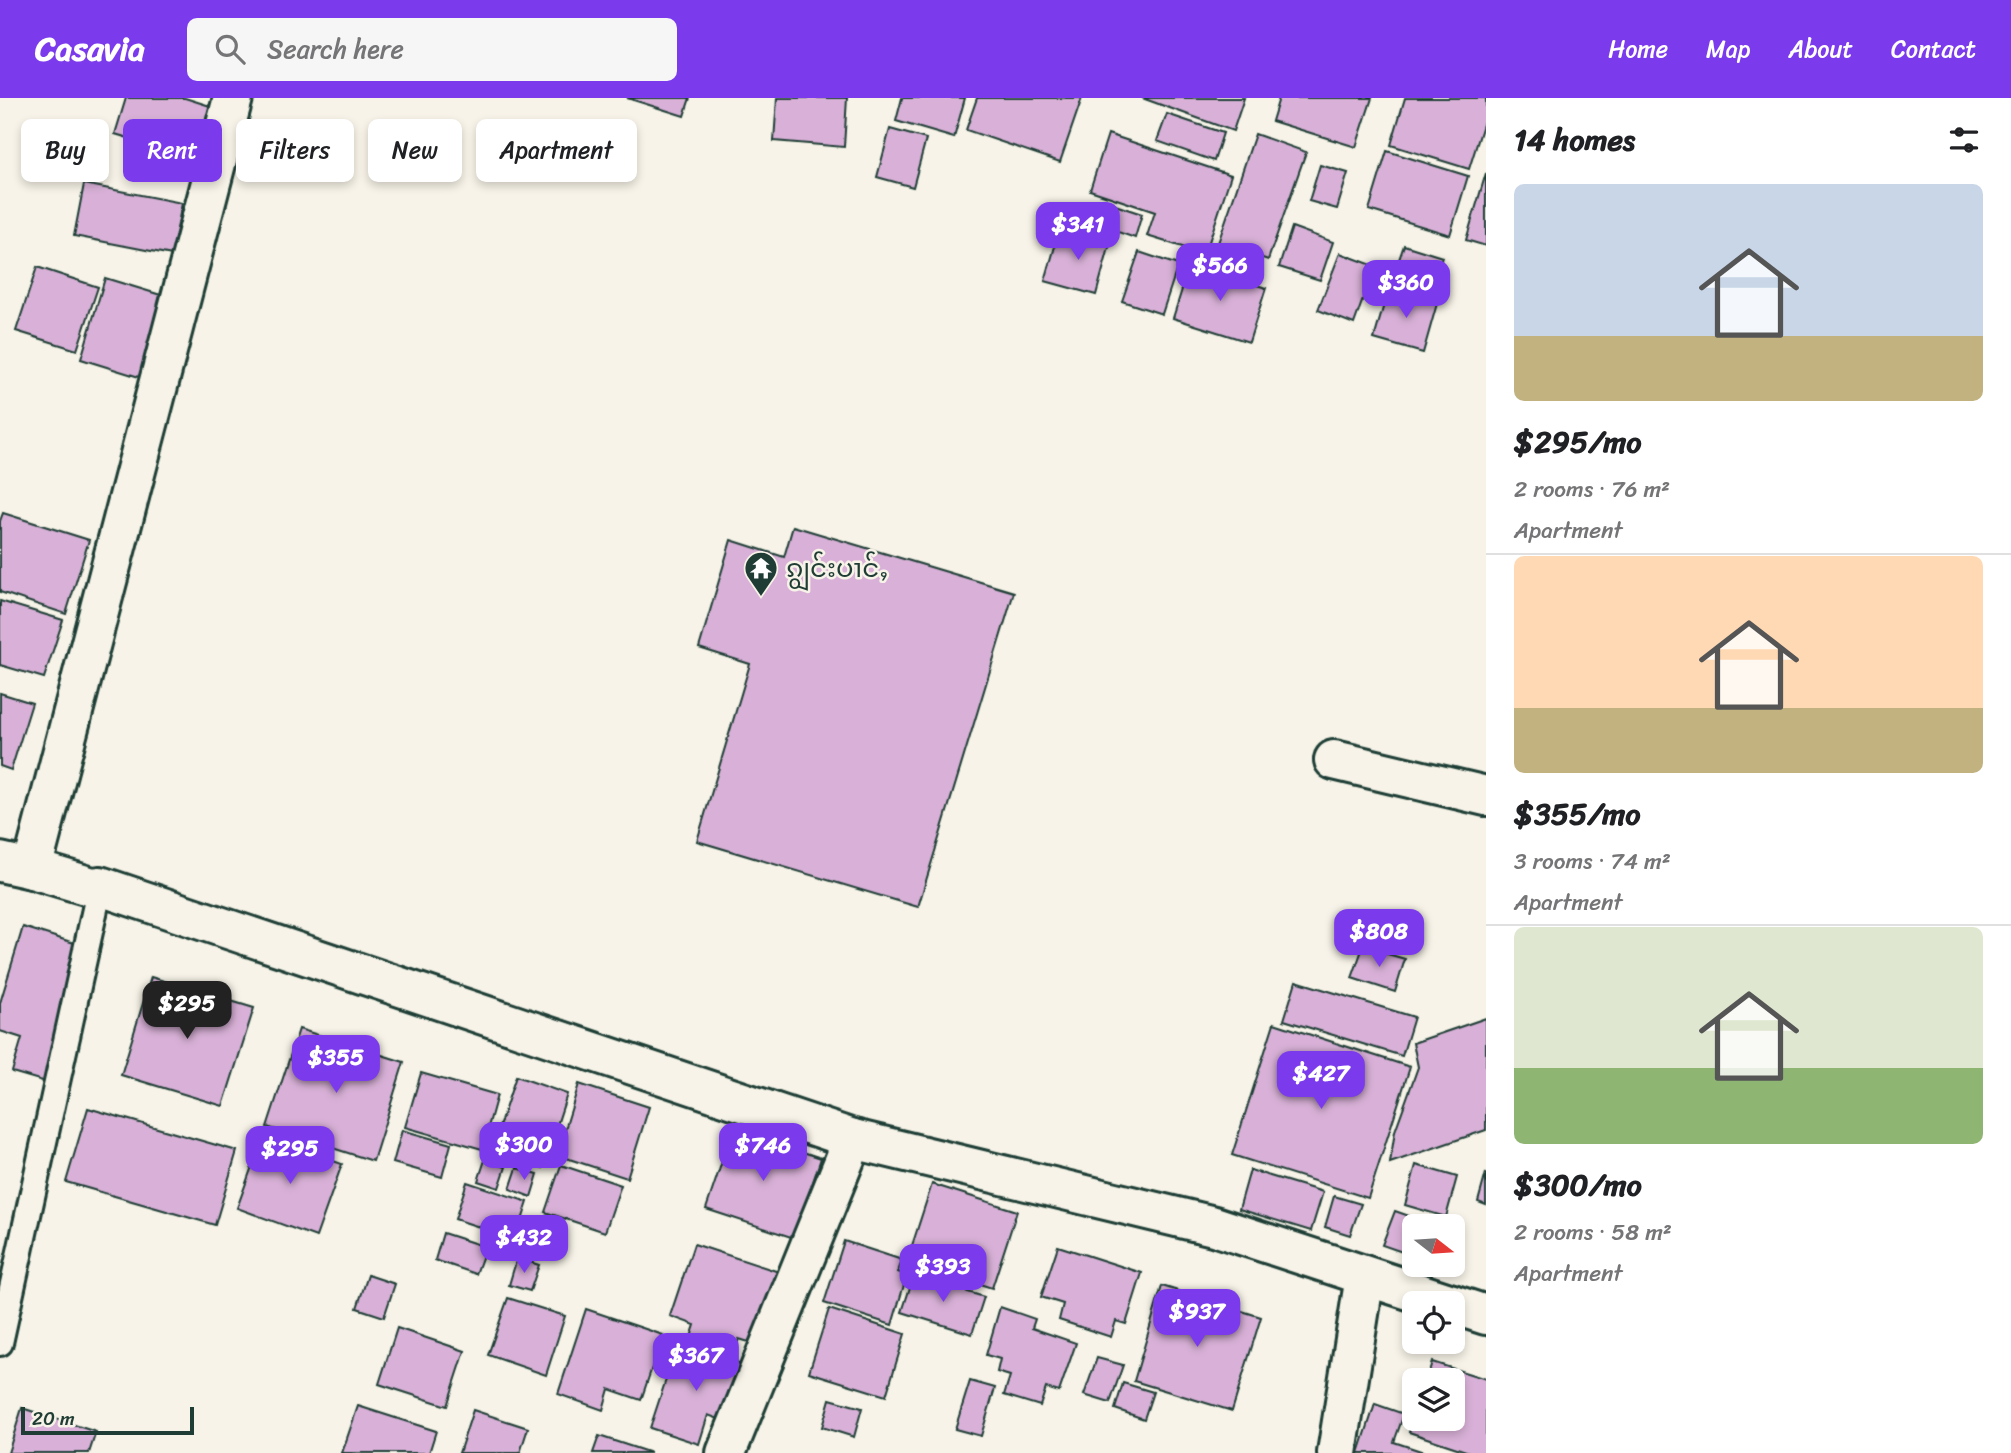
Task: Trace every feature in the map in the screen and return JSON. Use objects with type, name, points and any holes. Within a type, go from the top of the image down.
[{"type":"street","points":[[233,98],[16,866],[99,889],[100,886],[853,1139],[1214,1226],[1412,1291]]},
{"type":"street","points":[[1334,760],[1486,796]]},
{"type":"street","points":[[726,1453],[853,1139]]},
{"type":"street","points":[[1337,1453],[1365,1276]]},
{"type":"street","points":[[1465,1308],[1486,1315]]},
{"type":"lane","points":[[0,1343],[100,886]]},
{"type":"building","points":[[126,98],[185,98],[210,106],[206,119],[123,119],[123,136],[115,134]]},
{"type":"building","points":[[627,98],[690,98],[684,116]]},
{"type":"building","points":[[777,98],[847,98],[844,147],[774,141]]},
{"type":"building","points":[[902,98],[965,98],[954,138],[896,121]]},
{"type":"building","points":[[977,98],[1082,98],[1060,162],[966,130]]},
{"type":"building","points":[[1142,98],[1244,98],[1233,131]]},
{"type":"building","points":[[1279,98],[1372,98],[1356,147],[1272,121]]},
{"type":"building","points":[[1405,98],[1486,98],[1486,115],[1469,169],[1391,145]]},
{"type":"building","points":[[1167,114],[1223,133],[1214,161],[1157,141]]},
{"type":"building","points":[[890,129],[926,139],[913,187],[877,177]]},
{"type":"building","points":[[1108,134],[1231,175],[1205,254],[1147,236],[1155,212],[1090,190]]},
{"type":"building","points":[[1255,134],[1306,152],[1268,260],[1218,243]]},
{"type":"building","points":[[1387,151],[1468,176],[1450,235],[1369,210]]},
{"type":"building","points":[[1320,165],[1348,173],[1337,209],[1309,201]]},
{"type":"building","points":[[1486,173],[1486,246],[1466,240]]},
{"type":"building","points":[[84,184],[182,203],[172,255],[74,236]]},
{"type":"building","points":[[1106,202],[1142,214],[1135,238],[1098,225]]},
{"type":"building","points":[[1292,227],[1333,242],[1320,280],[1279,267]]},
{"type":"building","points":[[1060,229],[1110,244],[1096,295],[1045,281]]},
{"type":"building","points":[[1404,245],[1442,257],[1432,289],[1393,277]]},
{"type":"building","points":[[1139,252],[1178,265],[1162,314],[1122,301]]},
{"type":"building","points":[[1340,253],[1375,266],[1354,324],[1318,310]]},
{"type":"building","points":[[1190,264],[1266,288],[1249,342],[1173,318]]},
{"type":"building","points":[[37,267],[98,287],[77,350],[16,331]]},
{"type":"building","points":[[105,278],[164,296],[139,377],[81,359]]},
{"type":"building","points":[[1389,287],[1438,300],[1423,353],[1374,339]]},
{"type":"building","points":[[3,513],[89,540],[66,614],[0,592],[0,521]]},
{"type":"building","points":[[793,526],[1014,592],[918,907],[697,841],[750,664],[699,648],[731,540],[784,557]]},
{"type":"building","points":[[0,601],[63,620],[44,678],[0,665]]},
{"type":"building","points":[[0,693],[32,703],[11,770],[0,766]]},
{"type":"building","points":[[23,927],[87,947],[46,1082],[12,1072],[22,1038],[0,1031],[0,1003]]},
{"type":"building","points":[[1363,947],[1405,959],[1395,992],[1352,978]]},
{"type":"building","points":[[151,977],[254,1008],[223,1106],[121,1075]]},
{"type":"building","points":[[1296,981],[1414,1017],[1402,1056],[1284,1020]]},
{"type":"building","points":[[1486,1018],[1486,1130],[1390,1163],[1395,1131],[1418,1067],[1413,1043]]},
{"type":"building","points":[[1274,1023],[1410,1067],[1368,1198],[1232,1155]]},
{"type":"building","points":[[299,1029],[404,1062],[373,1161],[267,1127]]},
{"type":"building","points":[[421,1073],[497,1095],[482,1149],[405,1127]]},
{"type":"building","points":[[516,1076],[567,1094],[543,1168],[491,1151]]},
{"type":"building","points":[[579,1084],[649,1107],[627,1178],[557,1155]]},
{"type":"building","points":[[88,1108],[237,1151],[215,1225],[66,1182]]},
{"type":"building","points":[[733,1129],[821,1158],[794,1238],[706,1209]]},
{"type":"building","points":[[402,1130],[451,1144],[442,1177],[393,1163]]},
{"type":"building","points":[[263,1136],[342,1164],[316,1237],[237,1208]]},
{"type":"building","points":[[485,1160],[506,1167],[499,1188],[478,1181]]},
{"type":"building","points":[[561,1165],[621,1185],[605,1232],[545,1212]]},
{"type":"building","points":[[1416,1165],[1457,1177],[1447,1214],[1436,1214],[1405,1205]]},
{"type":"building","points":[[517,1168],[538,1174],[531,1197],[510,1189]]},
{"type":"building","points":[[1250,1170],[1323,1192],[1311,1231],[1239,1209]]},
{"type":"building","points":[[1486,1173],[1486,1205],[1478,1202]]},
{"type":"building","points":[[467,1182],[528,1202],[516,1239],[455,1219]]},
{"type":"building","points":[[932,1184],[1017,1211],[992,1288],[907,1261]]},
{"type":"building","points":[[1334,1196],[1361,1204],[1350,1235],[1325,1227]]},
{"type":"building","points":[[1395,1211],[1404,1214],[1402,1252],[1382,1245]]},
{"type":"building","points":[[443,1233],[486,1247],[476,1274],[435,1260]]},
{"type":"building","points":[[844,1241],[902,1260],[898,1272],[907,1275],[892,1325],[824,1303]]},
{"type":"building","points":[[694,1244],[782,1273],[759,1345],[739,1339],[733,1354],[690,1340],[695,1325],[670,1316]]},
{"type":"building","points":[[1058,1246],[1142,1273],[1126,1324],[1116,1321],[1111,1337],[1059,1320],[1063,1304],[1041,1297]]},
{"type":"building","points":[[517,1258],[539,1265],[530,1291],[509,1285]]},
{"type":"building","points":[[368,1275],[395,1284],[384,1317],[357,1308]]},
{"type":"building","points":[[914,1275],[984,1297],[972,1334],[902,1312]]},
{"type":"building","points":[[1162,1286],[1261,1317],[1232,1411],[1134,1381]]},
{"type":"building","points":[[508,1298],[565,1316],[546,1375],[488,1355]]},
{"type":"building","points":[[1000,1307],[1035,1319],[1032,1328],[1076,1343],[1059,1392],[1046,1388],[1040,1406],[1004,1395],[1010,1376],[997,1372],[1000,1359],[986,1355]]},
{"type":"building","points":[[586,1309],[663,1335],[641,1400],[609,1389],[603,1410],[558,1394]]},
{"type":"building","points":[[829,1309],[905,1334],[886,1396],[809,1372]]},
{"type":"building","points":[[397,1328],[465,1351],[447,1406],[379,1384]]},
{"type":"building","points":[[678,1343],[745,1365],[727,1422],[708,1415],[699,1444],[650,1428]]},
{"type":"building","points":[[1097,1358],[1123,1365],[1110,1403],[1084,1395]]},
{"type":"building","points":[[1432,1362],[1451,1368],[1430,1368]]},
{"type":"building","points":[[1465,1372],[1486,1379],[1486,1453],[1472,1453],[1409,1432],[1465,1431]]},
{"type":"building","points":[[970,1381],[995,1388],[981,1436],[955,1429]]},
{"type":"building","points":[[1123,1383],[1153,1392],[1144,1419],[1115,1409]]},
{"type":"building","points":[[830,1399],[862,1408],[854,1437],[822,1427]]},
{"type":"building","points":[[1375,1404],[1402,1413],[1394,1442],[1427,1453],[1359,1453]]},
{"type":"building","points":[[358,1406],[436,1431],[429,1453],[342,1453]]},
{"type":"building","points":[[22,1408],[96,1432],[89,1453],[8,1453]]},
{"type":"building","points":[[473,1410],[528,1428],[520,1453],[459,1453]]},
{"type":"building","points":[[599,1436],[651,1453],[593,1453]]},
{"type":"place","name":"ၵျွင်းပၢင်ႇ","points":[[761,598]]}]
